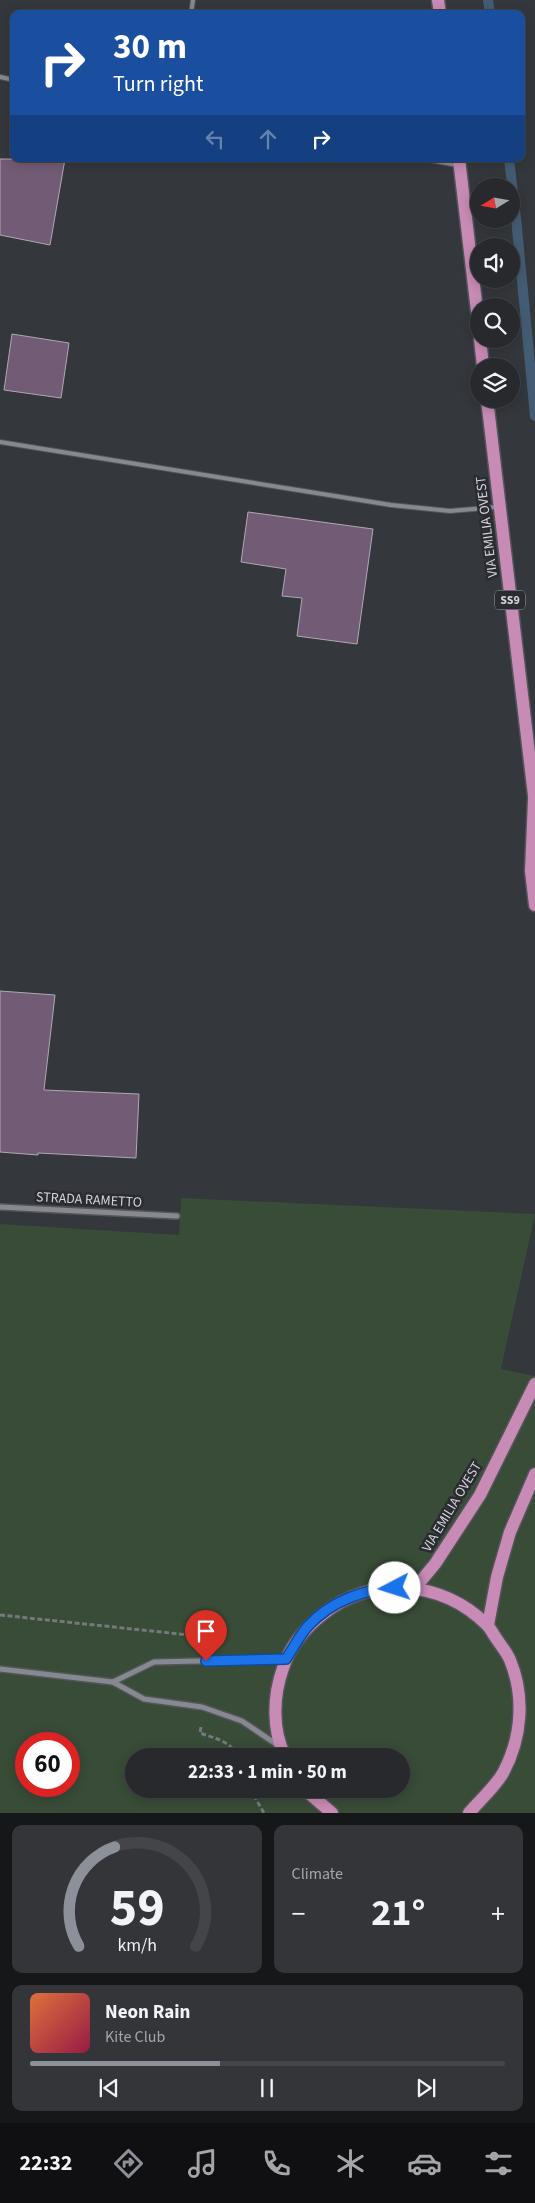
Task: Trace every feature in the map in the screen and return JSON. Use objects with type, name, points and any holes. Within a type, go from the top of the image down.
[{"type":"main road","points":[[460,162],[476,298]]},
{"type":"main road","name":"VIA EMILIA OVEST","points":[[488,408],[535,802],[532,871],[535,905]]},
{"type":"main road","name":"VIA EMILIA OVEST","points":[[415,1588],[435,1564],[480,1495],[535,1384]]},
{"type":"main road","points":[[488,1626],[497,1577],[510,1532],[535,1474]]},
{"type":"main road","points":[[282,1748],[276,1726],[275,1703],[278,1681],[286,1659],[308,1626],[338,1602],[375,1589],[415,1588],[455,1600],[488,1626],[510,1659],[520,1697],[517,1737],[503,1774],[469,1813]]},
{"type":"main road","points":[[314,1798],[332,1813]]},
{"type":"street","name":"STRADA RAMETTO","points":[[0,1207],[177,1216]]},
{"type":"street","points":[[112,1682],[154,1662],[286,1659]]},
{"type":"street","points":[[0,1669],[112,1682],[144,1698],[202,1707],[242,1722],[278,1748]]},
{"type":"lane","points":[[0,442],[391,505],[450,510],[499,507]]},
{"type":"path","points":[[255,1798],[264,1813]]},
{"type":"green space","points":[[181,1198],[535,1214],[501,1369],[535,1376],[535,1813],[0,1813],[0,1224],[179,1235]]},
{"type":"building","points":[[0,159],[10,159],[10,162],[64,162],[50,245],[0,235]]},
{"type":"building","points":[[12,334],[69,343],[61,398],[4,390]]},
{"type":"building","points":[[248,512],[373,529],[357,644],[297,636],[302,598],[282,596],[286,569],[241,562]]},
{"type":"building","points":[[0,991],[55,995],[44,1090],[139,1094],[136,1158],[0,1152]]},
{"type":"waterway","points":[[488,0],[489,10]]},
{"type":"waterway","points":[[509,162],[535,416]]},
{"type":"route","points":[[206,1661],[286,1659],[308,1626],[338,1602],[375,1589],[395,1588]]}]
